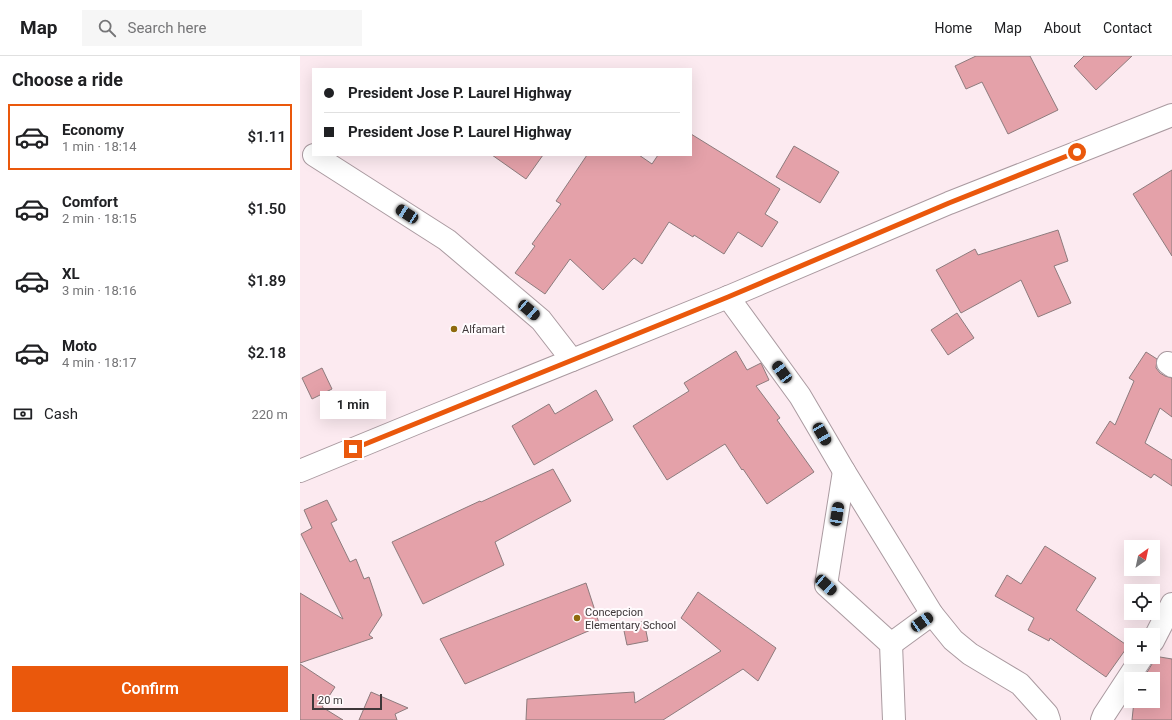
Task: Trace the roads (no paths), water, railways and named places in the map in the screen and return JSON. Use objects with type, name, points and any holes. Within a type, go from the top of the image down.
[{"type":"main road","points":[[300,471],[728,297],[949,203],[1172,114]]},
{"type":"main road","points":[[300,146],[312,154]]},
{"type":"main road","points":[[316,156],[447,240],[541,320],[572,360]]},
{"type":"main road","points":[[728,297],[800,396],[844,471],[932,614],[953,640],[970,654],[1020,684],[1047,714],[1049,720]]},
{"type":"main road","points":[[844,471],[826,585],[891,644],[894,720]]},
{"type":"main road","points":[[1160,628],[1172,604]]},
{"type":"main road","points":[[891,644],[932,614]]},
{"type":"main road","points":[[1102,720],[1137,664]]},
{"type":"place","name":"Alfamart","points":[[454,329]]},
{"type":"place","name":"Concepcion Elementary School","points":[[577,618]]}]
